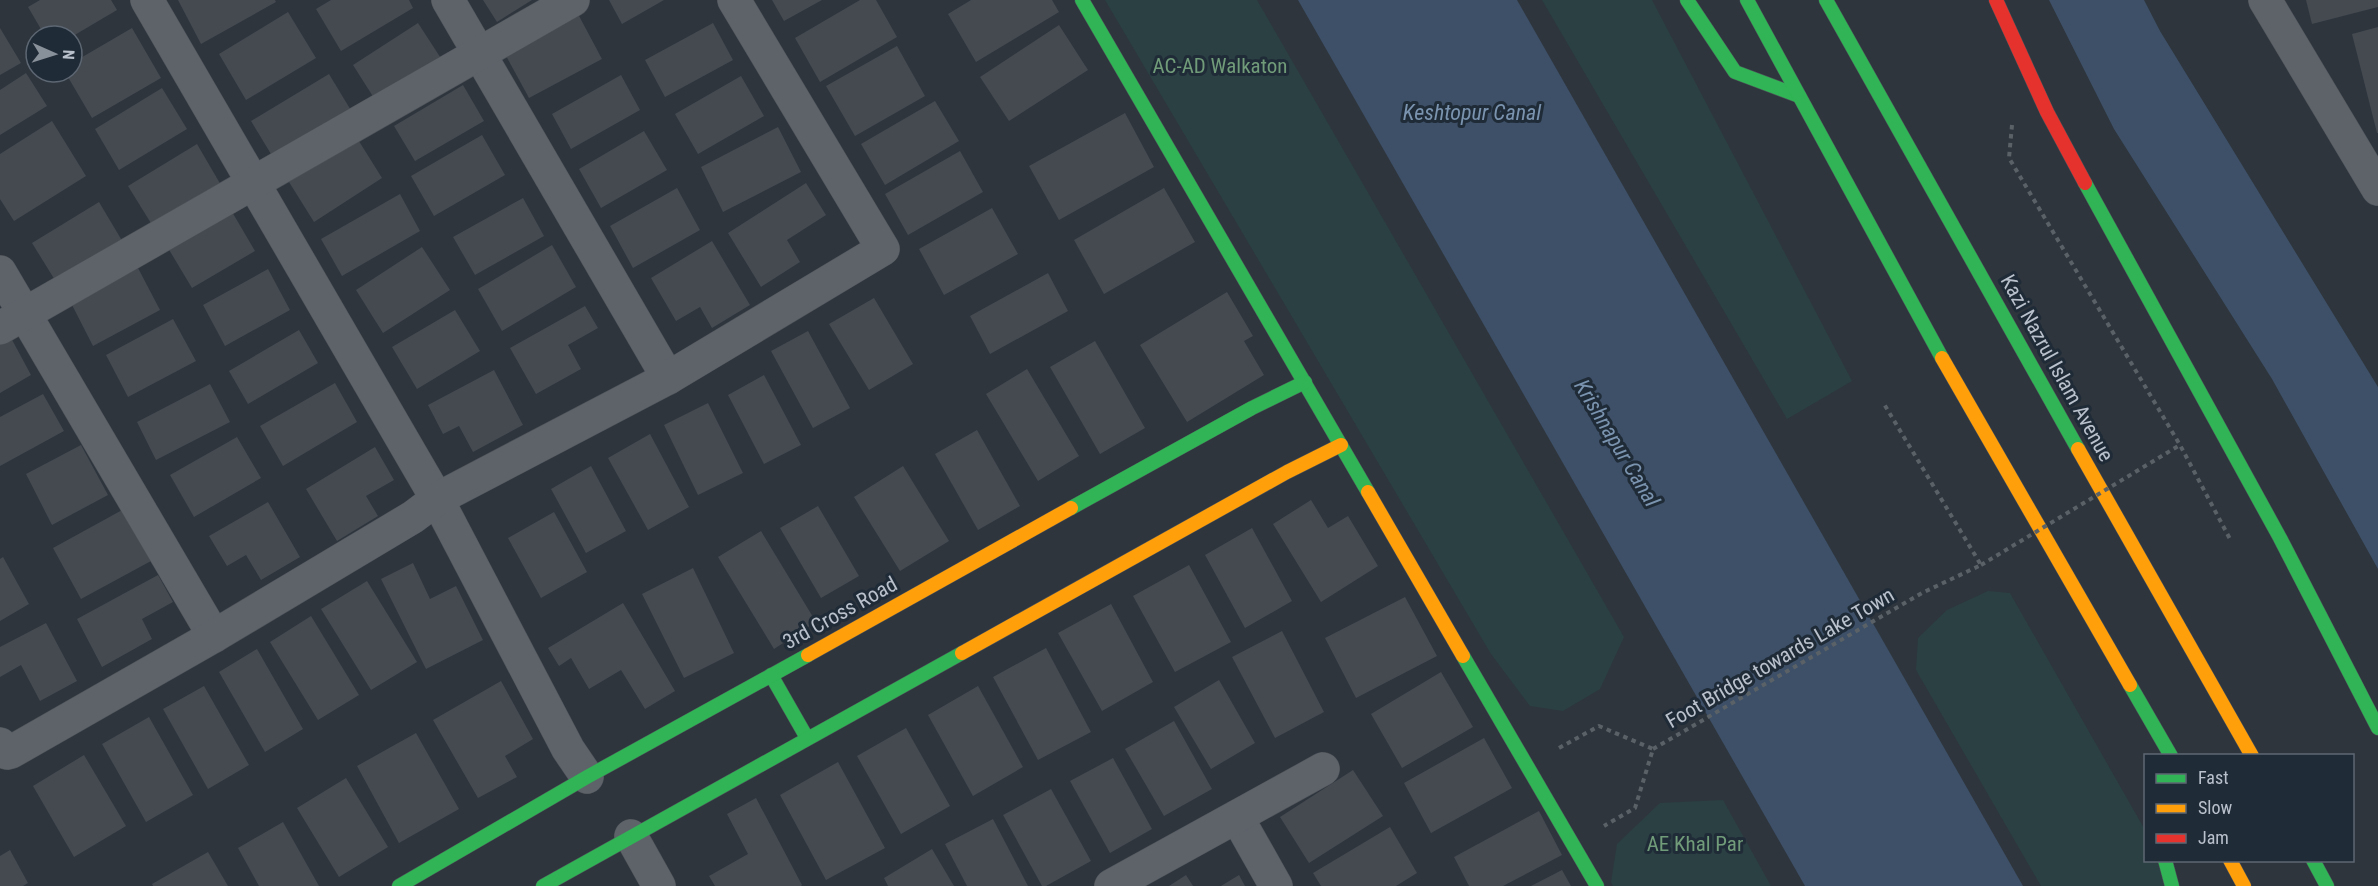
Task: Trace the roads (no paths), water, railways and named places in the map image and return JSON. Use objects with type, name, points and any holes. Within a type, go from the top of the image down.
[{"type":"street","points":[[147,0],[437,500],[568,749],[587,777]]},
{"type":"street","points":[[448,0],[668,378]]},
{"type":"street","points":[[12,321],[573,0]]},
{"type":"street","points":[[0,744],[7,753],[11,752],[214,636],[413,517],[437,500],[668,378],[883,249],[734,0]]},
{"type":"street","points":[[1082,0],[1597,886]]},
{"type":"street","points":[[1687,0],[1736,72],[1799,96]]},
{"type":"street","points":[[1747,0],[1958,387],[2170,754]]},
{"type":"street","name":"Kazi Nazrul Islam Avenue","points":[[1826,0],[2251,754]]},
{"type":"street","points":[[1996,0],[2053,123],[2141,288],[2280,538],[2378,728]]},
{"type":"street","points":[[2265,0],[2378,189]]},
{"type":"street","points":[[0,272],[12,321],[214,636]]},
{"type":"street","name":"3rd Cross Road","points":[[399,886],[587,777],[1252,408],[1305,382]]},
{"type":"street","points":[[543,886],[1276,478],[1341,446]]},
{"type":"street","points":[[771,675],[807,738]]},
{"type":"street","points":[[2156,729],[2156,754]]},
{"type":"street","points":[[1111,886],[1323,769]]},
{"type":"street","points":[[1237,817],[1276,886]]},
{"type":"street","points":[[631,836],[659,886]]},
{"type":"street","points":[[2165,862],[2172,886]]},
{"type":"street","points":[[2231,862],[2244,886]]},
{"type":"street","points":[[2314,862],[2327,886]]},
{"type":"water","name":"Keshtopur Canal","points":[[1298,0],[1517,0],[2023,886],[1805,886]]},
{"type":"water","points":[[2049,0],[2144,0],[2160,31],[2378,387],[2378,569],[2272,379],[2114,129]]},
{"type":"park label","name":"AC-AD Walkaton","points":[[1220,66]]},
{"type":"park label","name":"AE Khal Par","points":[[1695,844]]},
{"type":"water label","name":"Krishnapur Canal","points":[[1617,443]]}]
